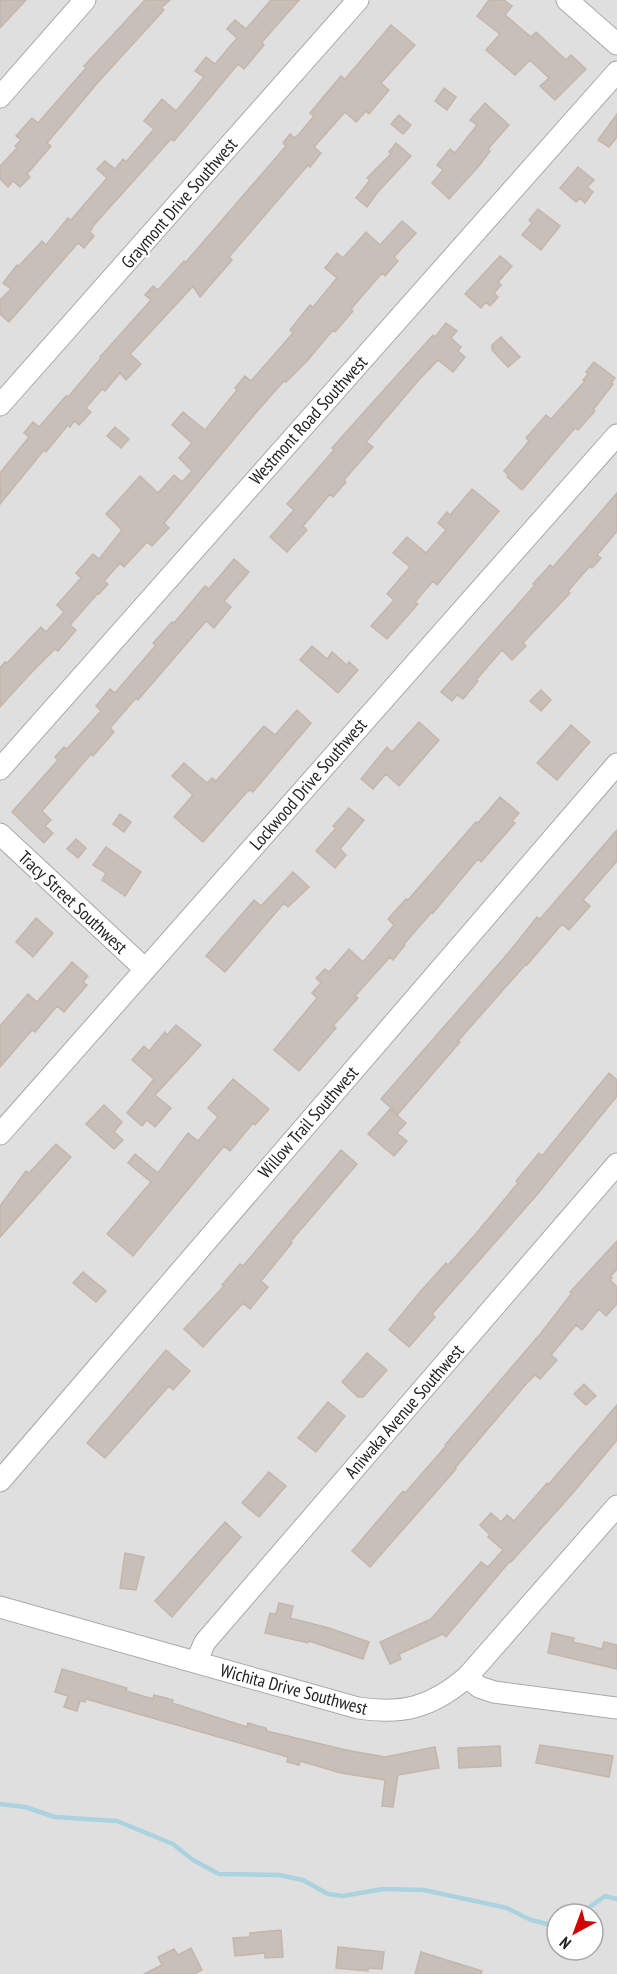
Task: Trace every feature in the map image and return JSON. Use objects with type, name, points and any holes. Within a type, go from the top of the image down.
[{"type":"street","points":[[0,97],[86,0]]},
{"type":"street","name":"Graymont Drive Southwest","points":[[0,405],[358,0]]},
{"type":"street","points":[[567,0],[617,44]]},
{"type":"street","name":"Westmont Road Southwest","points":[[0,769],[617,72]]},
{"type":"street","name":"Lockwood Drive Southwest","points":[[0,1134],[617,435]]},
{"type":"street","name":"Willow Trail Southwest","points":[[0,1481],[617,764]]},
{"type":"street","name":"Tracy Street Southwest","points":[[0,834],[145,969]]},
{"type":"street","name":"Aniwaka Avenue Southwest","points":[[196,1662],[205,1642],[617,1164]]},
{"type":"street","name":"Wichita Drive Southwest","points":[[0,1607],[358,1708],[379,1712],[404,1710],[427,1704],[449,1692],[467,1677],[617,1506]]},
{"type":"street","points":[[467,1677],[479,1687],[494,1692],[617,1708]]},
{"type":"shaded area","points":[[0,0],[617,0],[617,1974],[0,1974]]},
{"type":"building","points":[[0,0],[26,0],[0,28]]},
{"type":"building","points":[[145,0],[170,0],[161,8],[164,10],[100,80],[47,143],[51,146],[27,174],[30,177],[20,187],[13,181],[8,187],[0,179],[0,166],[17,148],[15,146],[21,140],[16,136],[32,118],[38,123],[86,68],[84,66]]},
{"type":"building","points":[[271,0],[299,0],[262,42],[264,45],[244,69],[238,64],[174,141],[171,139],[94,225],[90,232],[94,236],[84,248],[78,243],[9,322],[0,314],[0,300],[11,289],[3,283],[17,265],[19,266],[42,241],[46,245],[68,218],[71,220],[107,178],[97,169],[105,161],[115,169],[123,159],[126,162],[154,129],[144,121],[162,99],[176,111],[204,77],[195,71],[206,57],[215,64],[237,38],[227,29],[235,20],[246,29]]},
{"type":"building","points":[[489,0],[504,0],[512,6],[505,15],[531,37],[536,32],[566,60],[571,55],[586,69],[555,100],[540,86],[549,78],[530,60],[515,75],[486,50],[500,34],[477,16]]},
{"type":"building","points":[[391,25],[415,45],[381,83],[389,90],[369,114],[366,111],[356,122],[345,112],[314,147],[321,153],[229,257],[232,260],[200,297],[193,286],[130,354],[141,364],[126,380],[120,373],[105,391],[102,389],[86,408],[91,412],[79,425],[74,421],[70,427],[68,425],[46,452],[44,450],[0,504],[0,473],[29,437],[24,433],[33,422],[39,427],[66,396],[68,397],[151,300],[145,295],[153,286],[158,290],[184,261],[185,263],[286,146],[283,143],[290,134],[294,138],[299,134],[314,116],[310,113],[341,76],[345,79]]},
{"type":"building","points":[[444,88],[456,97],[447,110],[435,101]]},
{"type":"building","points":[[485,103],[509,125],[488,149],[490,151],[479,166],[449,199],[432,183],[443,170],[437,165],[450,149],[455,153],[477,125],[470,120]]},
{"type":"building","points":[[617,114],[617,137],[609,147],[598,140]]},
{"type":"building","points":[[399,115],[411,125],[403,134],[391,124]]},
{"type":"building","points":[[396,143],[411,156],[367,207],[356,198],[370,180],[367,178],[391,154],[389,152]]},
{"type":"building","points":[[578,167],[594,180],[587,187],[593,192],[585,203],[580,198],[576,202],[560,188]]},
{"type":"building","points":[[538,209],[560,226],[541,250],[522,235],[532,223],[529,220]]},
{"type":"building","points":[[402,221],[416,233],[394,257],[398,261],[385,276],[382,273],[351,309],[353,311],[335,332],[333,330],[307,361],[286,382],[284,381],[259,409],[164,523],[169,528],[152,546],[147,542],[124,567],[120,563],[104,581],[108,584],[70,625],[76,630],[58,651],[55,649],[0,707],[0,668],[41,627],[46,632],[64,612],[57,605],[81,578],[76,573],[93,554],[99,559],[122,530],[106,514],[140,476],[158,493],[174,475],[182,482],[192,471],[179,458],[191,442],[172,425],[183,412],[205,430],[237,390],[235,388],[245,376],[251,381],[293,333],[290,330],[310,305],[313,307],[337,278],[325,268],[337,253],[343,258],[366,232],[380,245]]},
{"type":"building","points":[[500,256],[512,266],[498,282],[501,285],[494,293],[498,297],[490,306],[486,302],[481,308],[465,294]]},
{"type":"building","points":[[446,323],[457,331],[451,338],[461,347],[458,351],[465,357],[453,372],[438,360],[417,382],[366,442],[373,447],[344,480],[346,482],[333,497],[330,494],[303,526],[307,530],[287,552],[270,537],[294,510],[287,504],[334,450],[332,448]]},
{"type":"building","points":[[501,337],[520,357],[508,367],[492,350],[492,345]]},
{"type":"building","points":[[594,362],[615,378],[611,383],[613,384],[593,410],[595,411],[578,430],[575,428],[522,490],[507,477],[509,476],[504,471],[529,441],[526,438],[546,415],[551,419],[585,381],[583,380],[588,374],[586,372]]},
{"type":"building","points":[[115,427],[129,439],[121,448],[107,436]]},
{"type":"building","points":[[472,489],[499,511],[437,585],[433,581],[415,602],[418,604],[387,639],[371,626],[394,600],[387,594],[410,567],[393,553],[407,537],[426,553],[446,530],[438,523],[447,512],[450,515]]},
{"type":"building","points":[[617,493],[617,531],[597,555],[601,558],[592,568],[590,566],[568,591],[570,593],[523,643],[526,646],[512,660],[502,650],[463,699],[457,695],[452,701],[441,692],[535,585],[533,584],[550,565],[553,567]]},
{"type":"building","points":[[234,559],[249,572],[224,601],[231,607],[214,628],[206,621],[138,700],[136,698],[110,728],[114,732],[93,756],[91,754],[42,811],[51,820],[45,826],[53,833],[44,843],[12,812],[58,760],[55,757],[64,747],[67,749],[101,711],[96,706],[110,689],[115,693],[156,645],[153,643],[172,622],[174,623],[205,586],[209,589]]},
{"type":"building","points":[[312,646],[327,659],[332,652],[347,665],[349,662],[358,670],[338,693],[300,660]]},
{"type":"building","points":[[541,690],[551,700],[541,711],[530,701]]},
{"type":"building","points":[[297,710],[311,723],[253,792],[250,790],[246,793],[203,842],[174,817],[193,795],[172,776],[184,763],[207,783],[212,778],[216,781],[264,726],[275,735]]},
{"type":"building","points":[[419,722],[439,740],[399,786],[386,774],[373,789],[361,779],[387,747],[392,752]]},
{"type":"building","points":[[571,725],[590,742],[557,780],[537,763]]},
{"type":"building","points":[[500,797],[519,813],[512,821],[515,823],[481,862],[478,859],[404,944],[393,960],[390,957],[355,996],[358,998],[333,1026],[336,1028],[299,1071],[274,1050],[317,998],[312,993],[321,983],[316,978],[325,969],[329,972],[349,949],[363,962],[394,925],[388,919],[406,899],[408,900]]},
{"type":"building","points":[[349,808],[364,820],[340,849],[346,855],[335,868],[316,851],[336,828],[333,826]]},
{"type":"building","points":[[120,814],[131,822],[124,832],[113,824]]},
{"type":"building","points":[[617,830],[617,861],[583,900],[590,906],[569,930],[562,924],[458,1041],[460,1042],[398,1114],[381,1099],[537,917],[540,919]]},
{"type":"building","points":[[76,839],[86,848],[78,858],[67,849]]},
{"type":"building","points":[[106,847],[141,872],[125,896],[102,880],[106,873],[93,865]]},
{"type":"building","points":[[293,872],[309,887],[288,907],[284,903],[225,972],[206,956],[254,900],[261,906]]},
{"type":"building","points":[[36,918],[53,933],[33,957],[16,942]]},
{"type":"building","points":[[72,962],[88,976],[83,982],[87,985],[64,1012],[57,1006],[35,1032],[32,1030],[0,1067],[0,1026],[28,994],[37,1002]]},
{"type":"building","points":[[176,1025],[201,1045],[155,1095],[171,1108],[155,1127],[147,1120],[142,1126],[127,1113],[154,1079],[132,1060],[144,1046],[149,1051],[165,1032],[167,1035]]},
{"type":"building","points":[[609,1073],[617,1080],[617,1096],[535,1197],[432,1314],[435,1317],[409,1347],[389,1330],[446,1263],[448,1265],[474,1236],[518,1183],[516,1181],[539,1153],[542,1156]]},
{"type":"building","points":[[233,1079],[269,1109],[255,1125],[253,1123],[230,1151],[224,1146],[133,1256],[107,1234],[151,1182],[128,1163],[135,1154],[158,1173],[188,1133],[198,1141],[218,1117],[208,1108]]},
{"type":"building","points":[[104,1105],[122,1122],[114,1132],[123,1140],[114,1149],[86,1124]]},
{"type":"building","points":[[390,1109],[406,1123],[397,1133],[407,1141],[394,1156],[368,1134]]},
{"type":"building","points":[[56,1144],[71,1157],[0,1237],[0,1206],[26,1171],[29,1173]]},
{"type":"building","points":[[341,1150],[357,1164],[291,1241],[292,1243],[261,1281],[268,1287],[250,1309],[243,1303],[203,1347],[184,1329],[224,1286],[222,1285],[240,1264],[243,1266]]},
{"type":"building","points":[[617,1241],[617,1269],[610,1280],[617,1287],[617,1304],[606,1316],[599,1309],[582,1330],[576,1325],[551,1355],[557,1360],[540,1379],[535,1375],[526,1384],[456,1469],[370,1567],[352,1551],[403,1491],[405,1493],[446,1446],[541,1333],[572,1293],[570,1292]]},
{"type":"building","points":[[83,1272],[106,1291],[96,1302],[73,1283]]},
{"type":"building","points":[[166,1350],[190,1371],[173,1390],[169,1386],[105,1458],[87,1443]]},
{"type":"building","points":[[367,1353],[387,1370],[363,1397],[358,1397],[342,1382]]},
{"type":"building","points":[[584,1384],[596,1396],[586,1405],[574,1394]]},
{"type":"building","points":[[328,1402],[345,1416],[316,1452],[298,1438]]},
{"type":"building","points":[[617,1405],[617,1440],[572,1494],[510,1561],[446,1637],[443,1634],[399,1654],[401,1659],[390,1664],[380,1642],[431,1619],[481,1562],[488,1567],[503,1550],[488,1537],[490,1535],[480,1525],[491,1513],[501,1522],[507,1515],[514,1521]]},
{"type":"building","points":[[269,1472],[286,1486],[259,1517],[242,1503]]},
{"type":"building","points":[[225,1522],[241,1537],[172,1617],[155,1601]]},
{"type":"building","points":[[125,1553],[144,1557],[136,1590],[120,1588]]},
{"type":"building","points":[[279,1603],[293,1606],[290,1618],[369,1642],[363,1659],[309,1641],[308,1643],[265,1633],[270,1613],[276,1614]]},
{"type":"building","points":[[552,1633],[574,1638],[573,1642],[602,1649],[604,1642],[617,1645],[617,1669],[548,1653]]},
{"type":"building","points":[[62,1669],[127,1688],[126,1691],[153,1699],[154,1695],[173,1700],[172,1703],[247,1727],[248,1723],[266,1728],[267,1731],[346,1750],[385,1757],[435,1747],[439,1768],[398,1775],[393,1807],[382,1806],[385,1780],[341,1773],[300,1761],[299,1765],[287,1762],[288,1757],[86,1699],[85,1702],[80,1701],[77,1711],[64,1707],[68,1696],[55,1692]]},
{"type":"building","points":[[540,1745],[613,1756],[609,1777],[536,1763]]},
{"type":"building","points":[[500,1746],[501,1766],[459,1768],[458,1748]]},
{"type":"building","points":[[281,1930],[283,1957],[265,1958],[265,1953],[235,1956],[233,1938],[250,1937],[250,1933]]},
{"type":"building","points":[[338,1947],[384,1952],[382,1969],[368,1968],[368,1971],[336,1968]]},
{"type":"building","points":[[191,1948],[202,1970],[194,1974],[144,1974],[162,1965],[158,1957],[174,1949],[178,1955]]},
{"type":"building","points":[[421,1952],[482,1971],[481,1974],[415,1974]]},
{"type":"waterway","points":[[0,1804],[25,1807],[55,1817],[117,1821],[173,1844],[193,1860],[219,1874],[279,1875],[303,1880],[328,1894],[343,1896],[383,1889],[424,1890],[507,1908],[531,1920],[545,1924]]},
{"type":"waterway","points":[[597,1902],[605,1896],[617,1899]]}]
